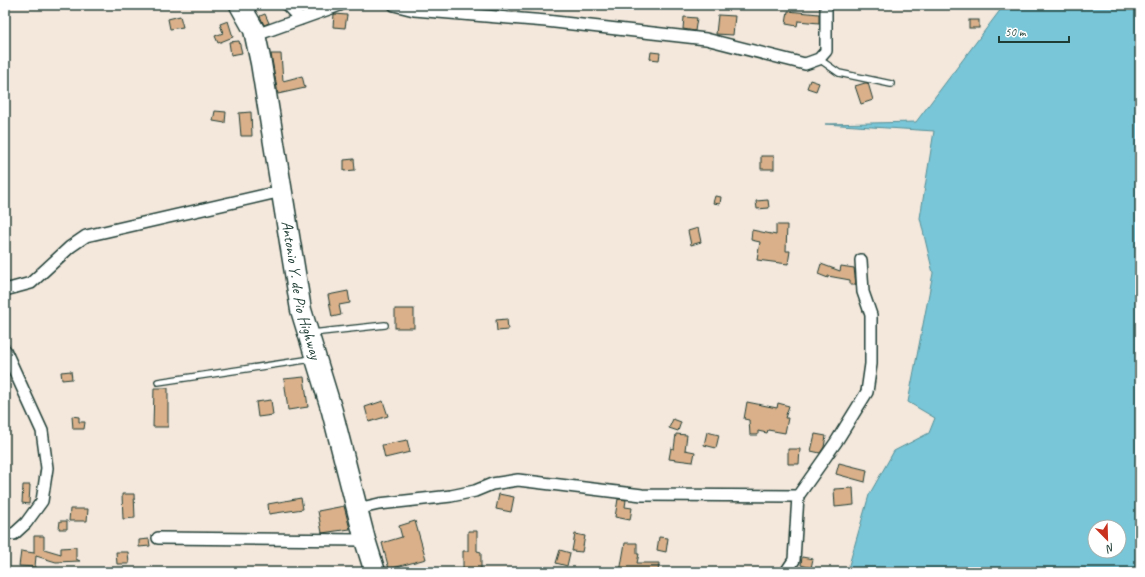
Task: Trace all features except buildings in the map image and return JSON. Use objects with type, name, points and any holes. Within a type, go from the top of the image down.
[{"type":"highway","name":"Antonio Y. de Pio Highway","points":[[240,5],[256,36],[301,310],[332,410],[365,540],[375,572]]},
{"type":"street","points":[[287,5],[300,19]]},
{"type":"street","points":[[256,36],[340,5]]},
{"type":"street","points":[[394,5],[414,10],[546,21],[706,40],[805,64],[819,58],[826,51],[826,5]]},
{"type":"street","points":[[5,290],[32,283],[70,247],[86,236],[282,191]]},
{"type":"street","points":[[786,572],[794,560],[798,496],[836,442],[867,392],[871,364],[871,315],[863,292],[861,260]]},
{"type":"street","points":[[5,350],[42,431],[47,468],[42,500],[26,524],[14,534],[5,534]]},
{"type":"street","points":[[358,509],[379,504],[451,496],[475,491],[492,484],[518,480],[642,495],[798,496]]},
{"type":"street","points":[[158,538],[365,540]]},
{"type":"lane","points":[[819,58],[840,72],[891,84]]},
{"type":"lane","points":[[308,334],[385,325]]},
{"type":"lane","points":[[158,382],[315,359]]},
{"type":"water","points":[[1004,5],[1140,5],[1140,572],[847,572],[869,495],[894,451],[929,433],[935,418],[908,402],[933,273],[920,218],[934,131],[825,124],[916,122]]}]
